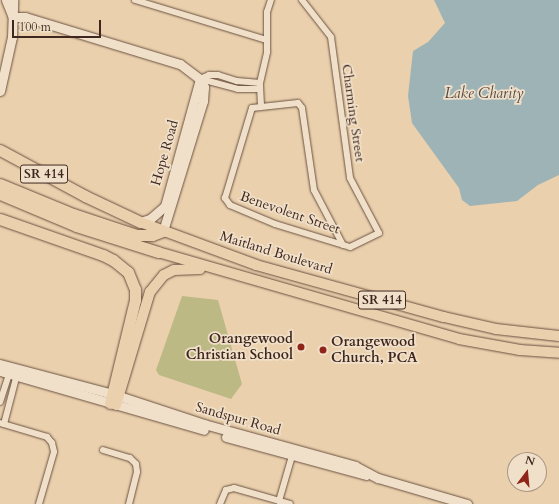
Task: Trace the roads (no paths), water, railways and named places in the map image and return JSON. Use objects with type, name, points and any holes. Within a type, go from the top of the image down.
[{"type":"highway","name":"Maitland Boulevard","points":[[1,150],[85,196],[140,222]]},
{"type":"highway","points":[[0,184],[73,214],[136,235],[152,235],[162,231]]},
{"type":"highway","name":"SR 414","points":[[0,194],[76,226],[158,252]]},
{"type":"highway","points":[[0,200],[96,238],[158,252]]},
{"type":"highway","points":[[0,219],[102,255],[113,260],[128,272],[135,289],[135,300],[114,399]]},
{"type":"main road","points":[[6,0],[12,17]]},
{"type":"main road","points":[[0,92],[9,56],[13,0]]},
{"type":"main road","points":[[12,17],[25,17],[180,64],[200,79]]},
{"type":"main road","name":"Hope Road","points":[[140,222],[150,219],[165,206],[200,79]]},
{"type":"main road","name":"Hope Road","points":[[162,231],[203,101],[204,87],[200,79]]},
{"type":"main road","name":"Maitland Boulevard","points":[[140,222],[256,265],[462,322],[517,332],[559,336]]},
{"type":"main road","name":"SR 414","points":[[158,252],[459,339],[520,350],[559,353]]},
{"type":"main road","points":[[114,399],[145,303],[156,282],[164,275],[174,270],[195,268],[262,282]]},
{"type":"main road","name":"Sandspur Road","points":[[0,364],[15,367],[114,399],[202,430],[354,466],[378,478],[467,504]]},
{"type":"main road","name":"Sandspur Road","points":[[4,373],[114,399],[204,424],[293,452]]},
{"type":"street","points":[[135,0],[267,40]]},
{"type":"street","points":[[271,0],[267,12],[268,52],[260,86],[261,105],[293,102],[302,108],[314,190],[344,245]]},
{"type":"street","name":"Charming Street","points":[[302,0],[331,37],[350,178],[379,233]]},
{"type":"street","points":[[200,79],[238,89],[260,86]]},
{"type":"street","name":"Benevolent Street","points":[[261,105],[256,106],[249,112],[226,193],[227,202],[275,224],[344,245],[355,247],[379,233]]},
{"type":"street","points":[[0,402],[3,393],[4,373],[15,367],[18,377],[2,424],[47,437],[52,443],[54,452],[39,504]]},
{"type":"street","points":[[3,393],[12,396]]},
{"type":"street","points":[[103,450],[130,458],[136,464],[137,472],[129,504]]},
{"type":"street","points":[[279,501],[293,452]]},
{"type":"street","points":[[220,504],[226,490],[234,488],[290,504]]},
{"type":"water","name":"Lake Charity","points":[[434,0],[559,0],[559,175],[538,185],[517,201],[470,206],[462,200],[459,188],[412,123],[408,96],[413,51],[428,42],[445,23]]},
{"type":"place","name":"Orangewood Christian School","points":[[301,347]]},
{"type":"place","name":"Orangewood Church, PCA","points":[[323,350]]}]
